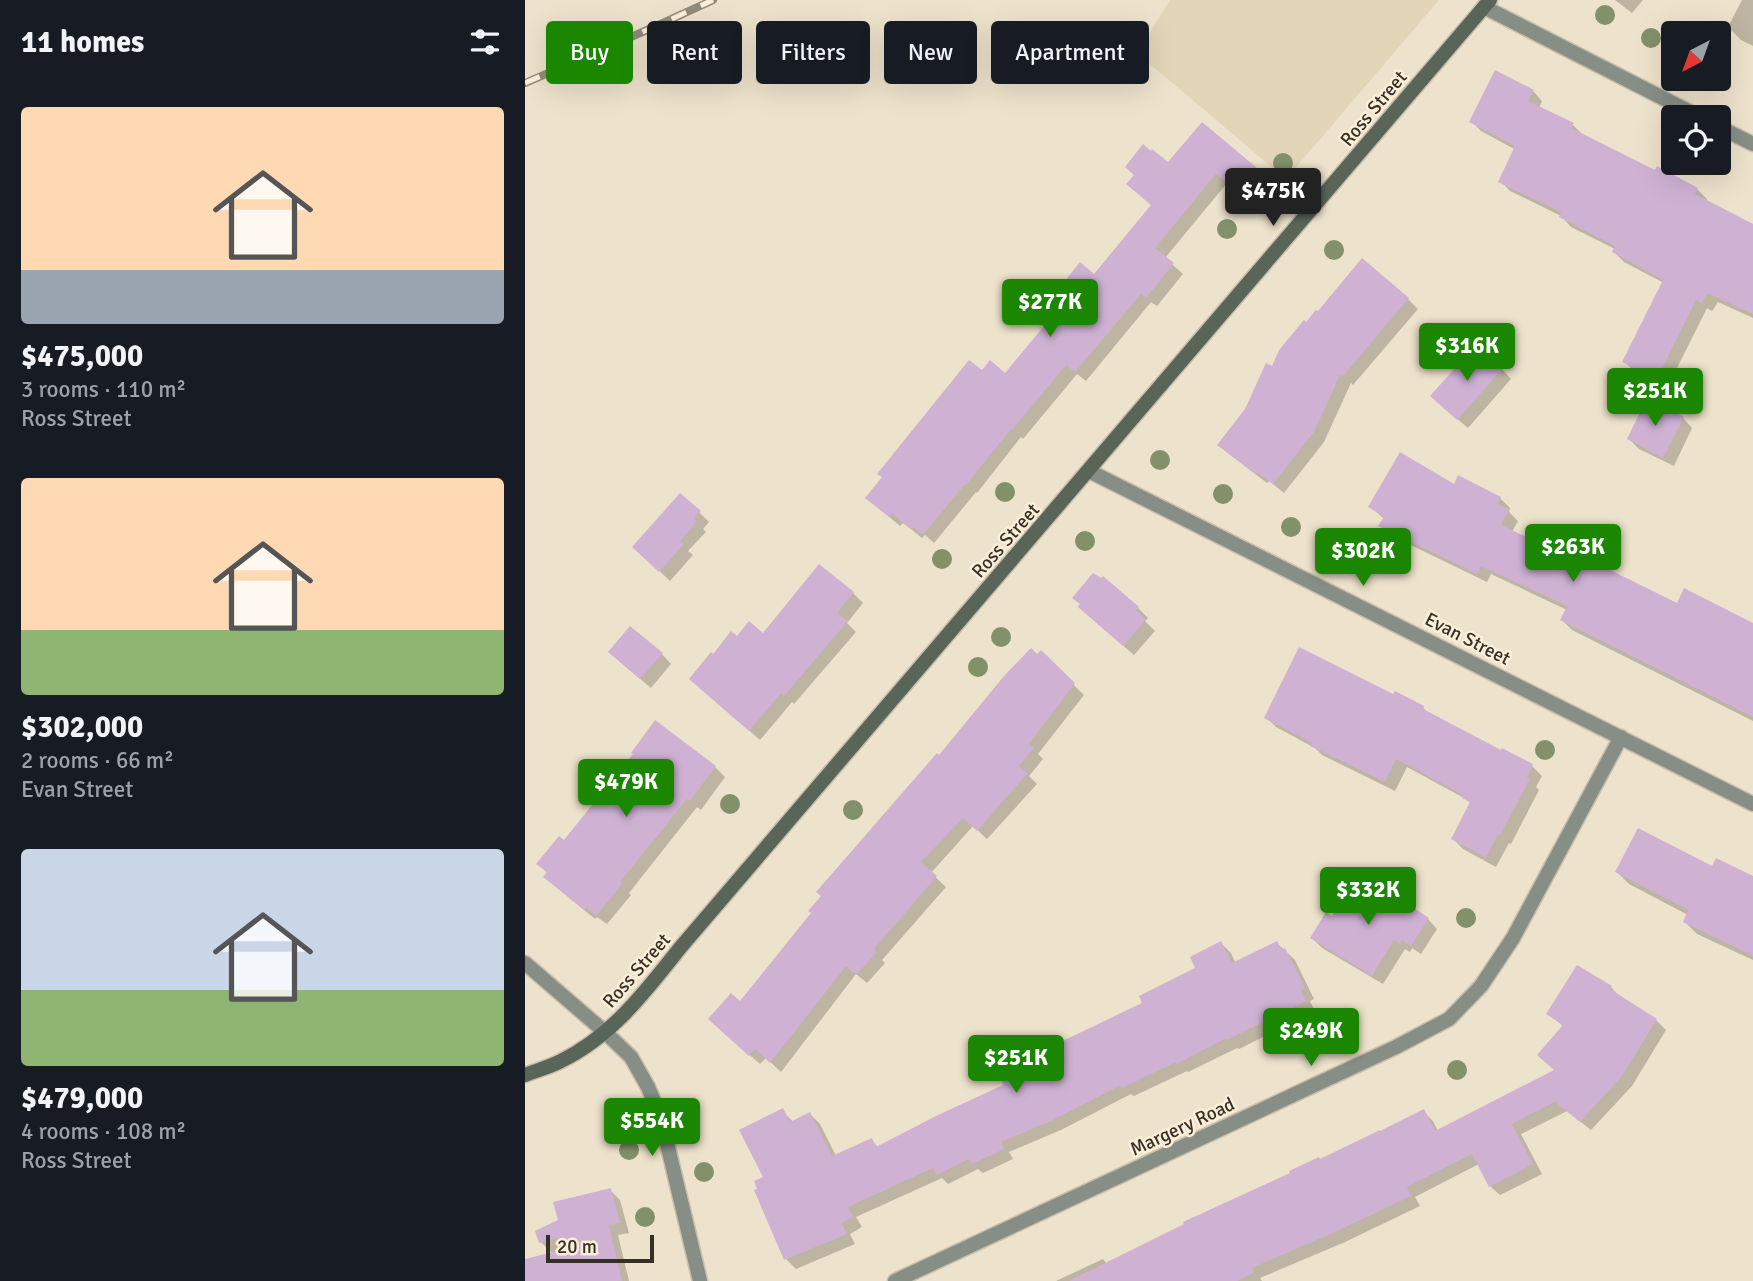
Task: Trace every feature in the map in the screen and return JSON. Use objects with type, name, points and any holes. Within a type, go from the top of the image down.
[{"type":"street","points":[[1487,4],[1677,105]]},
{"type":"street","name":"Ross Street","points":[[525,1075],[562,1061],[606,1032],[642,995],[1487,4]]},
{"type":"street","points":[[1731,133],[1753,144]]},
{"type":"street","name":"Evan Street","points":[[1089,471],[1753,804]]},
{"type":"street","name":"Margery Road","points":[[895,1281],[1396,1047],[1449,1019],[1481,986],[1513,938],[1621,737]]},
{"type":"street","points":[[525,963],[631,1056],[661,1118],[700,1281]]},
{"type":"shaded area","points":[[1170,0],[1439,0],[1286,179],[1149,63],[1149,34]]},
{"type":"building","points":[[1495,70],[1534,90],[1528,101],[1574,123],[1571,128],[1655,170],[1657,166],[1661,168],[1661,175],[1674,175],[1698,188],[1695,194],[1753,224],[1753,314],[1707,293],[1702,303],[1696,300],[1657,379],[1622,362],[1663,280],[1612,252],[1615,246],[1559,217],[1561,212],[1498,182],[1515,146],[1469,122]]},
{"type":"building","points":[[1202,122],[1257,168],[1239,193],[1216,174],[1155,248],[1174,263],[1146,298],[1141,294],[1075,372],[1066,365],[923,535],[892,514],[889,517],[865,498],[882,477],[877,474],[969,360],[982,370],[990,360],[1005,373],[1063,303],[1059,300],[1063,295],[1057,291],[1080,262],[1094,274],[1151,205],[1126,184],[1134,175],[1125,167],[1143,144],[1168,162]]},
{"type":"building","points":[[1362,258],[1409,298],[1343,376],[1340,375],[1314,432],[1273,484],[1217,445],[1245,409],[1266,363],[1272,366],[1279,350],[1304,320],[1306,322],[1318,311]]},
{"type":"building","points":[[1478,346],[1503,368],[1457,420],[1430,396]]},
{"type":"building","points":[[1647,398],[1684,417],[1663,458],[1627,439]]},
{"type":"building","points":[[1400,452],[1454,484],[1458,475],[1501,497],[1498,504],[1509,509],[1501,525],[1587,565],[1590,560],[1677,603],[1684,588],[1753,623],[1753,717],[1560,620],[1567,606],[1481,566],[1477,574],[1378,526],[1384,517],[1368,507]]},
{"type":"building","points":[[680,493],[701,511],[694,518],[697,521],[680,541],[684,544],[659,572],[632,547]]},
{"type":"building","points":[[819,564],[854,592],[837,613],[848,621],[784,696],[781,693],[749,731],[689,679],[731,631],[737,636],[749,621],[763,633]]},
{"type":"building","points":[[1093,573],[1101,578],[1103,576],[1139,607],[1136,610],[1146,620],[1123,646],[1078,607],[1080,604],[1072,598]]},
{"type":"building","points":[[630,626],[663,653],[640,679],[608,652]]},
{"type":"building","points":[[1299,647],[1393,694],[1395,691],[1424,706],[1423,709],[1533,764],[1527,777],[1530,779],[1486,858],[1451,839],[1470,802],[1462,798],[1463,795],[1396,759],[1385,782],[1310,746],[1312,743],[1264,718]]},
{"type":"building","points":[[1031,648],[1037,654],[1041,650],[1075,683],[1029,744],[1034,748],[1019,766],[1028,773],[977,831],[963,818],[921,862],[937,876],[874,949],[877,952],[856,975],[846,966],[770,1063],[755,1049],[749,1056],[708,1019],[731,993],[740,1001],[811,913],[808,911],[821,896],[816,892]]},
{"type":"building","points":[[655,720],[716,766],[690,801],[687,799],[620,882],[622,884],[596,916],[543,877],[547,872],[536,864],[559,836],[564,840],[633,754],[631,753]]},
{"type":"building","points":[[1638,828],[1712,866],[1716,858],[1753,876],[1753,956],[1683,922],[1688,910],[1615,872]]},
{"type":"building","points":[[1355,880],[1377,895],[1382,887],[1429,918],[1411,946],[1402,940],[1400,944],[1394,940],[1372,976],[1310,938],[1326,912],[1332,916]]},
{"type":"building","points":[[1221,941],[1232,963],[1277,941],[1282,950],[1285,948],[1305,988],[1301,991],[1306,1001],[1176,1064],[1122,1088],[1121,1085],[1051,1121],[1001,1142],[1004,1149],[972,1164],[969,1159],[937,1175],[933,1168],[848,1207],[853,1217],[842,1223],[847,1234],[784,1260],[754,1190],[757,1189],[754,1181],[763,1177],[739,1130],[783,1108],[790,1122],[810,1112],[832,1156],[872,1138],[876,1147],[1003,1085],[997,1069],[1142,1003],[1139,996],[1195,968],[1190,957]]},
{"type":"building","points":[[1577,965],[1612,986],[1610,989],[1657,1019],[1622,1076],[1580,1122],[1555,1102],[1512,1124],[1533,1164],[1489,1187],[1472,1154],[1407,1187],[1411,1196],[1252,1268],[1254,1273],[1237,1281],[1069,1281],[1184,1224],[1183,1222],[1424,1109],[1435,1131],[1554,1070],[1537,1055],[1563,1025],[1546,1014]]},
{"type":"building","points":[[611,1188],[620,1223],[609,1225],[622,1281],[525,1281],[525,1259],[565,1249],[562,1237],[539,1243],[535,1231],[558,1220],[553,1202]]},
{"type":"railway","points":[[525,83],[713,0]]}]
